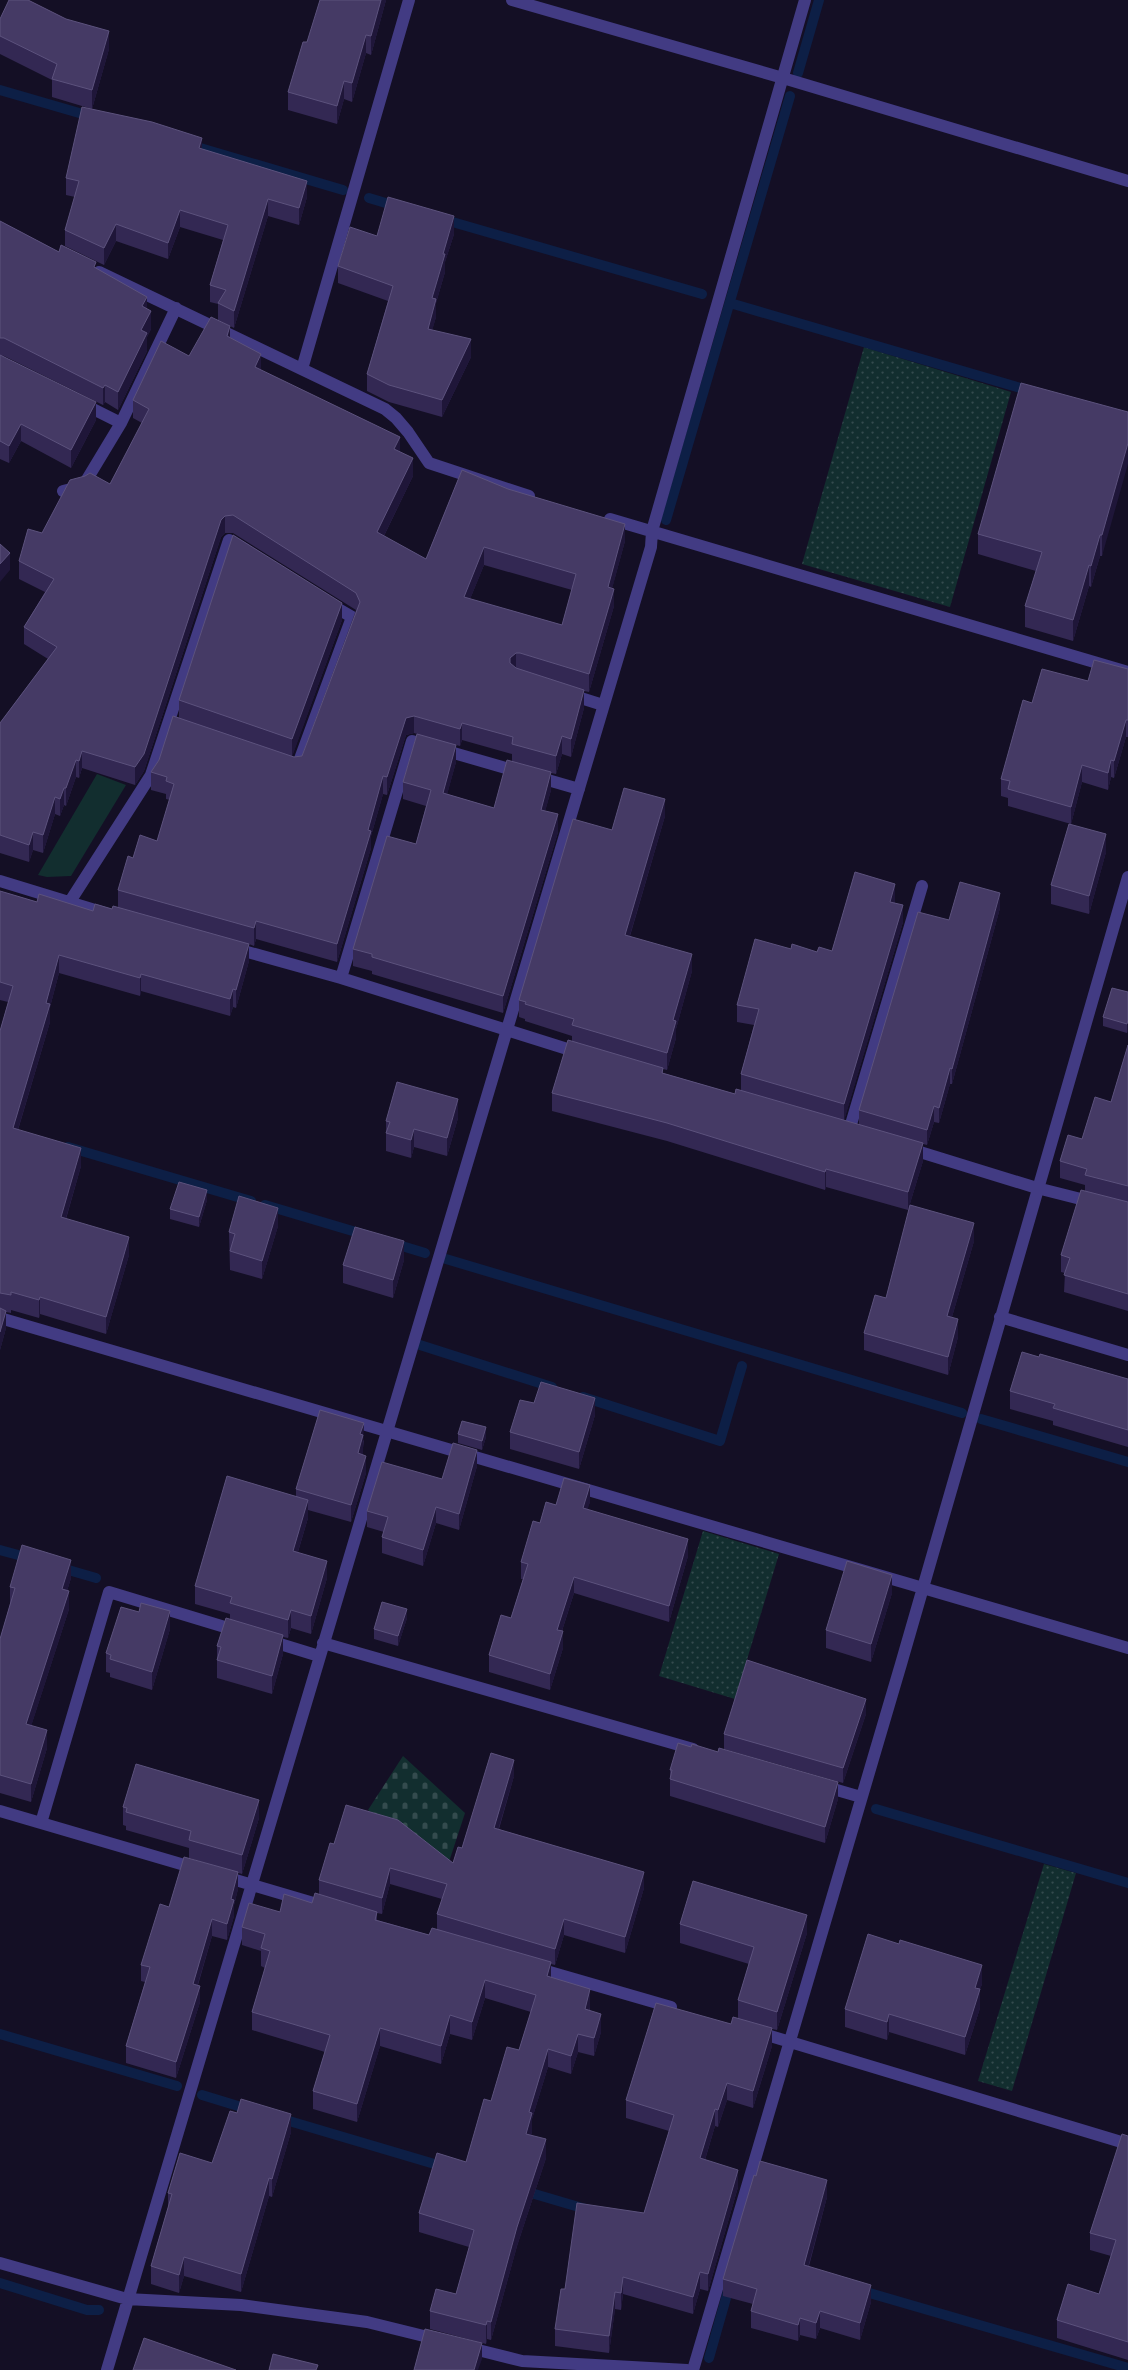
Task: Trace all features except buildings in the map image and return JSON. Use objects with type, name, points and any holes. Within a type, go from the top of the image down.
[{"type":"street","points":[[302,369],[409,0]]},
{"type":"street","points":[[512,0],[783,78],[1128,181]]},
{"type":"street","points":[[107,2370],[385,1432],[507,1032],[651,547],[652,531],[805,0]]},
{"type":"street","points":[[88,266],[385,409],[396,418],[429,463],[542,499]]},
{"type":"street","points":[[63,492],[83,486],[121,423],[176,308]]},
{"type":"street","points":[[69,398],[121,423]]},
{"type":"street","points":[[596,515],[1128,672]]},
{"type":"street","points":[[69,903],[151,775],[173,724],[229,540],[254,556]]},
{"type":"street","points":[[278,760],[297,767],[352,618],[319,597]]},
{"type":"street","points":[[556,690],[603,705]]},
{"type":"street","points":[[341,978],[412,741],[579,789]]},
{"type":"street","points":[[693,2370],[1128,877]]},
{"type":"street","points":[[0,881],[116,916]]},
{"type":"street","points":[[849,1131],[922,886]]},
{"type":"street","points":[[219,944],[341,978],[507,1032],[591,1056]]},
{"type":"street","points":[[895,1144],[1036,1188],[1128,1210]]},
{"type":"street","points":[[0,1318],[1128,1648]]},
{"type":"street","points":[[1000,1318],[1128,1355]]},
{"type":"street","points":[[40,1823],[109,1592],[707,1753]]},
{"type":"street","points":[[813,1783],[861,1797]]},
{"type":"street","points":[[0,1811],[336,1909]]},
{"type":"street","points":[[525,1965],[685,2012]]},
{"type":"street","points":[[742,2028],[1128,2144]]},
{"type":"street","points":[[0,2263],[127,2299],[241,2305],[367,2322],[521,2366],[687,2370]]},
{"type":"green space","points":[[864,347],[1011,392],[950,607],[802,564]]},
{"type":"green space","points":[[97,774],[126,785],[71,876],[47,877],[38,875]]},
{"type":"green space","points":[[703,1531],[779,1554],[735,1699],[659,1676]]},
{"type":"green space","points":[[403,1756],[465,1813],[446,1871],[368,1810]]},
{"type":"green space","points":[[1044,1864],[1076,1873],[1012,2091],[978,2081]]},
{"type":"waterway","points":[[798,73],[819,0]]},
{"type":"waterway","points":[[0,90],[93,117]]},
{"type":"waterway","points":[[666,520],[790,96]]},
{"type":"waterway","points":[[190,145],[343,190]]},
{"type":"waterway","points":[[369,198],[399,207]]},
{"type":"waterway","points":[[442,219],[702,294]]},
{"type":"waterway","points":[[730,303],[1031,391]]},
{"type":"waterway","points":[[68,1147],[251,1201]]},
{"type":"waterway","points":[[265,1205],[366,1235]]},
{"type":"waterway","points":[[392,1243],[425,1253]]},
{"type":"waterway","points":[[446,1259],[962,1413]]},
{"type":"waterway","points":[[420,1345],[552,1387]]},
{"type":"waterway","points":[[583,1397],[720,1441],[742,1366]]},
{"type":"waterway","points":[[981,1419],[1128,1462]]},
{"type":"waterway","points":[[0,1550],[33,1559]]},
{"type":"waterway","points":[[58,1567],[96,1578]]},
{"type":"waterway","points":[[876,1809],[1128,1883]]},
{"type":"waterway","points":[[0,2034],[177,2086]]},
{"type":"waterway","points":[[202,2095],[251,2110]]},
{"type":"waterway","points":[[279,2118],[448,2168]]},
{"type":"waterway","points":[[521,2190],[589,2210]]},
{"type":"waterway","points":[[0,2283],[87,2310],[99,2310]]},
{"type":"waterway","points":[[709,2358],[730,2284]]},
{"type":"waterway","points":[[859,2290],[1128,2368]]}]
